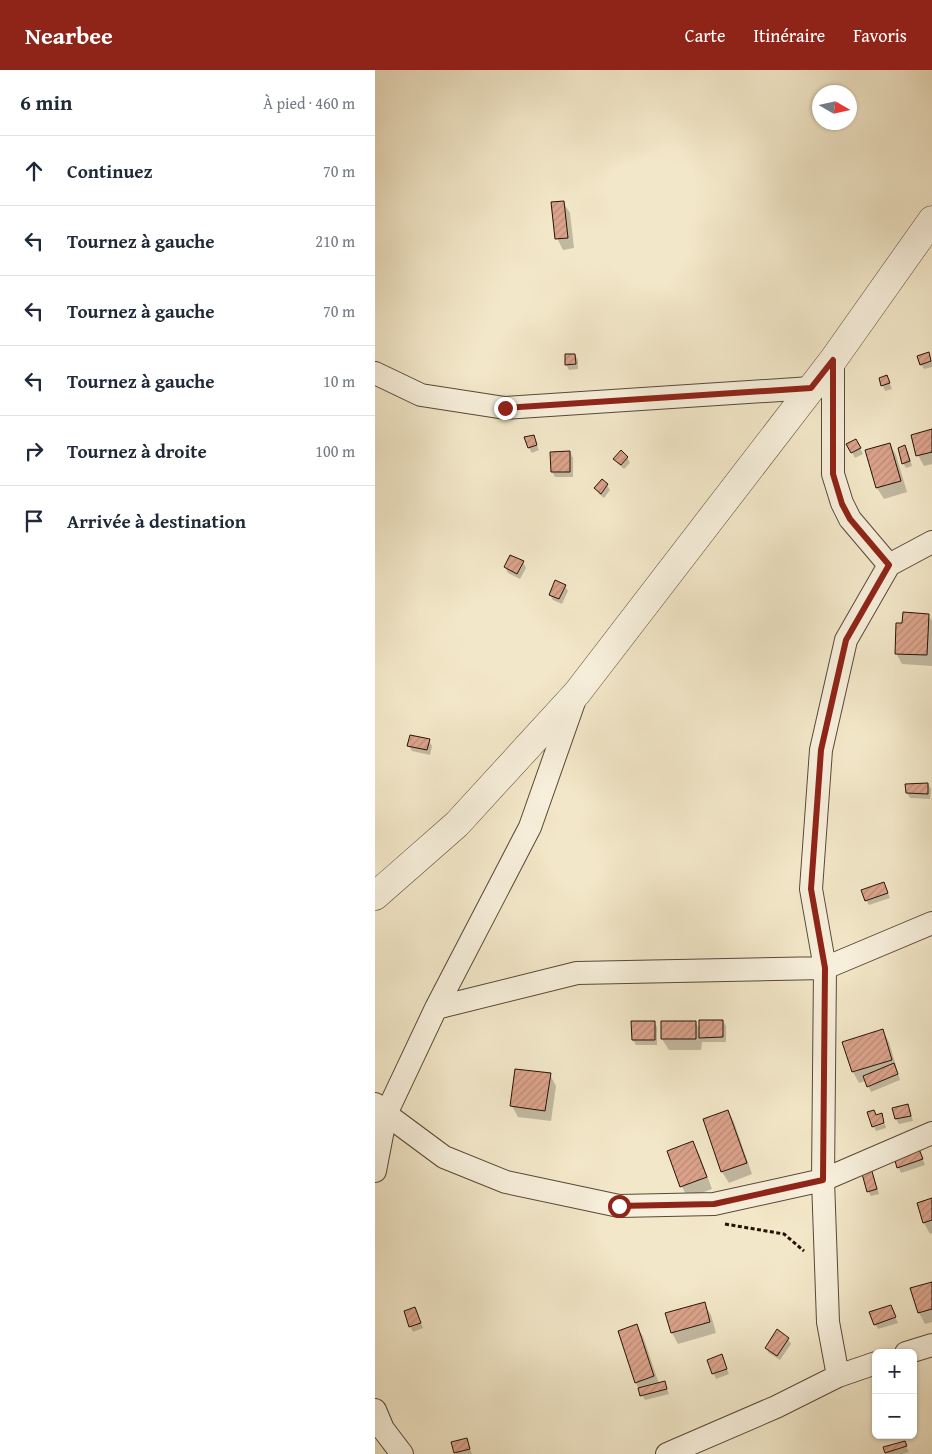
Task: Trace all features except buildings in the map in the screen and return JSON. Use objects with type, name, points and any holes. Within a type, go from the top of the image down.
[{"type":"street","points":[[375,896],[457,824],[577,693],[833,360],[932,220]]},
{"type":"street","points":[[833,360],[833,474],[842,504],[850,519],[889,565]]},
{"type":"street","points":[[375,373],[421,395],[505,408],[811,388]]},
{"type":"street","points":[[838,1376],[828,1322],[823,1180],[825,968],[811,889],[821,750],[846,640],[889,565],[932,542]]},
{"type":"street","points":[[375,1171],[380,1109],[436,1008],[529,827],[577,693]]},
{"type":"street","points":[[436,1008],[577,973],[825,968],[932,923]]},
{"type":"street","points":[[380,1109],[443,1157],[506,1182],[619,1206],[714,1204],[823,1180],[932,1133]]},
{"type":"street","points":[[917,1350],[932,1345]]},
{"type":"street","points":[[667,1454],[776,1407],[838,1376],[872,1364]]},
{"type":"street","points":[[375,1410],[383,1429],[402,1454]]},
{"type":"path","points":[[716,1222],[784,1234],[809,1255]]},
{"type":"route","points":[[505,408],[811,388],[833,360],[833,474],[842,504],[850,519],[889,565],[846,640],[821,750],[811,889],[825,968],[823,1180],[714,1204],[619,1206]]}]
